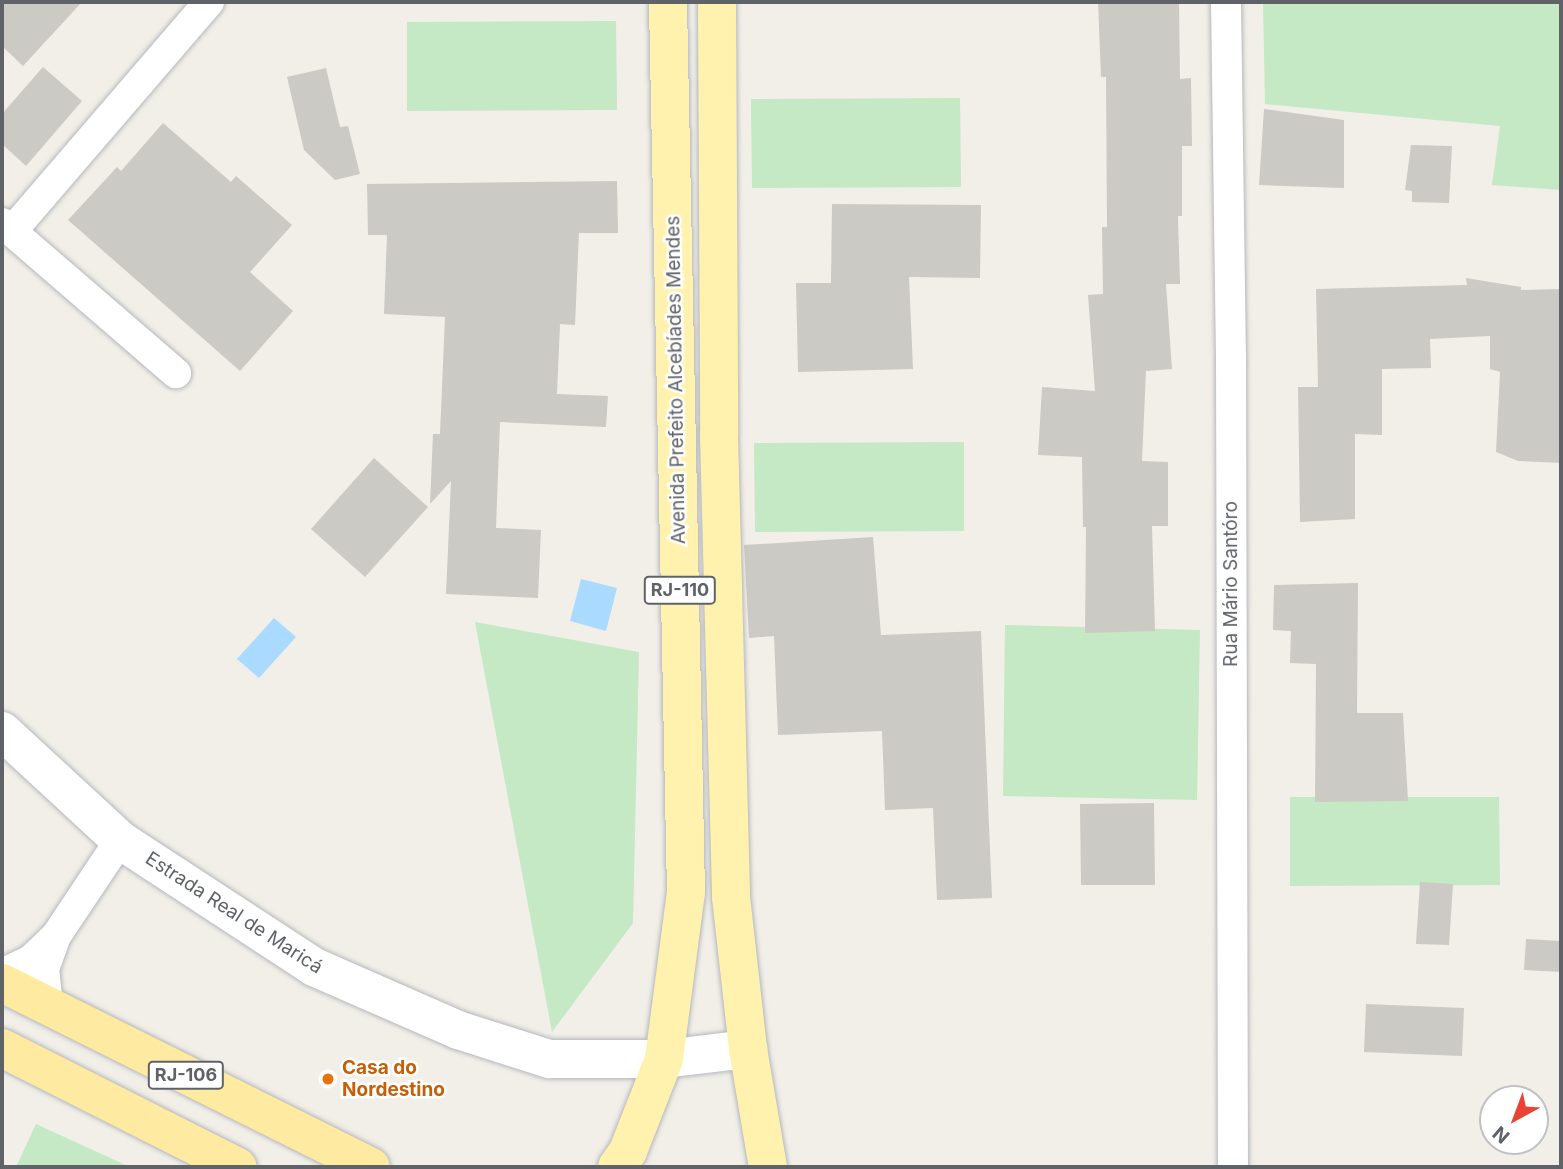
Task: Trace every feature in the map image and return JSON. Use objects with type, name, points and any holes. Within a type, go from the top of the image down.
[{"type":"highway","name":"RJ-106","points":[[2,983],[371,1167]]},
{"type":"highway","name":"RJ-106","points":[[2,1048],[238,1167]]},
{"type":"main road","name":"Avenida Prefeito Alcebíades Mendes","points":[[617,1167],[628,1151],[664,1059],[686,893],[668,2]]},
{"type":"main road","name":"RJ-110","points":[[717,2],[719,435],[731,897],[748,1049],[768,1167]]},
{"type":"main road","name":"Estrada Real de Maricá","points":[[2,731],[120,840],[314,967],[458,1030],[550,1059],[664,1059],[748,1049]]},
{"type":"main road","points":[[684,796],[729,795]]},
{"type":"street","points":[[176,373],[7,227],[209,2]]},
{"type":"street","name":"Rua Mário Santóro","points":[[1226,2],[1231,386],[1233,1167]]},
{"type":"street","points":[[2,974],[31,960],[56,936],[120,840]]},
{"type":"street","points":[[48,1006],[44,969],[56,936]]},
{"type":"green space","points":[[1263,2],[1561,2],[1561,190],[1492,185],[1500,126],[1265,104]]},
{"type":"green space","points":[[616,21],[617,110],[407,111],[407,22]]},
{"type":"green space","points":[[960,98],[961,187],[752,188],[751,99]]},
{"type":"green space","points":[[964,442],[964,531],[755,532],[754,443]]},
{"type":"green space","points":[[475,622],[639,652],[633,923],[552,1032]]},
{"type":"green space","points":[[1005,625],[1200,630],[1197,800],[1003,796]]},
{"type":"green space","points":[[1290,797],[1499,797],[1500,885],[1290,886]]},
{"type":"green space","points":[[36,1124],[130,1167],[16,1167]]},
{"type":"water","points":[[581,579],[617,588],[606,631],[570,621]]},
{"type":"water","points":[[274,618],[296,637],[259,678],[237,659]]},
{"type":"building","points":[[2,2],[82,2],[23,66],[2,46]]},
{"type":"building","points":[[1098,2],[1179,2],[1180,79],[1191,78],[1192,146],[1182,146],[1182,216],[1178,216],[1180,284],[1166,284],[1172,369],[1146,371],[1142,461],[1168,462],[1168,526],[1152,526],[1155,631],[1085,633],[1086,527],[1083,527],[1082,457],[1038,455],[1042,387],[1095,391],[1088,295],[1103,294],[1102,227],[1107,227],[1106,77],[1101,77]]},
{"type":"building","points":[[43,67],[82,101],[26,166],[2,144],[2,114]]},
{"type":"building","points":[[326,68],[340,127],[348,126],[360,174],[335,180],[304,150],[287,77]]},
{"type":"building","points":[[1264,109],[1344,120],[1344,188],[1259,185]]},
{"type":"building","points":[[163,123],[231,182],[236,176],[292,225],[250,272],[293,311],[240,371],[68,220],[117,167],[121,171]]},
{"type":"building","points":[[1411,145],[1452,146],[1449,203],[1412,202],[1412,191],[1405,190]]},
{"type":"building","points":[[617,181],[618,233],[579,233],[575,325],[560,324],[557,394],[608,396],[606,427],[500,422],[496,528],[541,530],[538,598],[446,594],[451,481],[430,504],[433,434],[440,434],[445,317],[384,314],[387,235],[368,235],[367,184]]},
{"type":"building","points":[[832,204],[981,205],[980,278],[909,277],[913,369],[798,372],[796,283],[831,283]]},
{"type":"building","points":[[1466,278],[1521,287],[1521,290],[1561,289],[1561,463],[1518,461],[1496,452],[1500,372],[1490,369],[1490,336],[1430,339],[1431,368],[1382,369],[1382,435],[1355,434],[1355,519],[1300,522],[1298,387],[1318,387],[1316,289],[1467,285]]},
{"type":"building","points":[[374,458],[428,507],[365,577],[311,529]]},
{"type":"building","points":[[873,537],[881,635],[981,631],[992,898],[937,900],[933,808],[885,810],[882,731],[778,735],[774,636],[749,638],[744,545]]},
{"type":"building","points":[[1358,583],[1357,713],[1403,713],[1408,801],[1315,802],[1316,664],[1290,663],[1291,631],[1273,630],[1274,585]]},
{"type":"building","points":[[1154,803],[1155,885],[1081,885],[1080,804]]},
{"type":"building","points":[[1420,882],[1453,884],[1449,945],[1416,944]]},
{"type":"building","points":[[1526,939],[1561,941],[1561,972],[1524,970]]},
{"type":"building","points":[[1366,1004],[1464,1008],[1462,1056],[1364,1052]]},
{"type":"place","name":"Casa do Nordestino","points":[[328,1079]]}]
